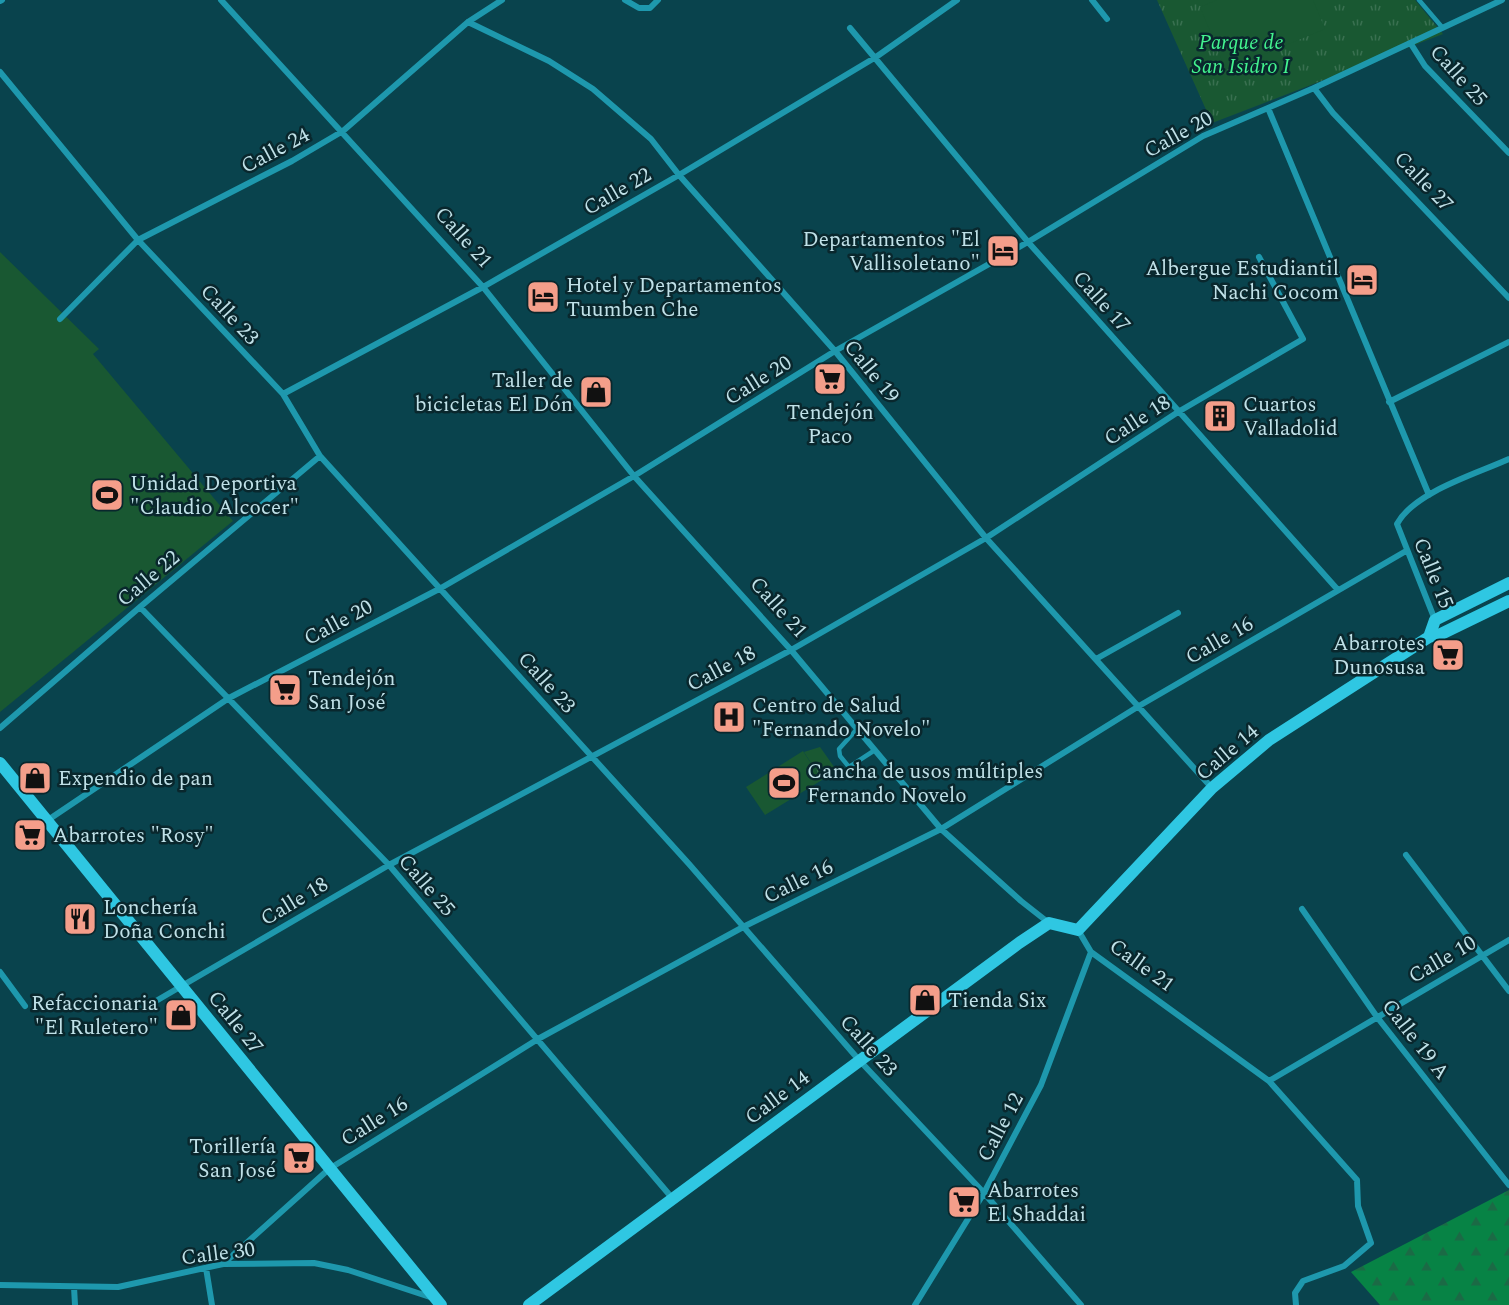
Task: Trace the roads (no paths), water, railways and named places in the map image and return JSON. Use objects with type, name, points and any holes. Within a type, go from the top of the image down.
[{"type":"street","name":"Calle 21","points":[[221,0],[483,287],[634,476],[791,650],[941,829],[1021,902],[1049,923],[1078,930],[1090,952],[1269,1081],[1357,1180],[1358,1206],[1371,1243],[1344,1266],[1303,1281],[1295,1293],[1296,1305]]},
{"type":"street","name":"Calle 24","points":[[60,319],[138,240],[292,161],[343,131],[468,22],[502,0]]},
{"type":"street","points":[[625,0],[639,8],[650,8],[658,0]]},
{"type":"street","name":"Calle 22","points":[[283,394],[483,287],[679,175],[876,57],[957,0]]},
{"type":"street","points":[[1092,0],[1107,19]]},
{"type":"street","name":"Calle 20","points":[[48,820],[229,698],[441,588],[634,476],[835,351],[1028,242],[1203,136],[1411,44],[1442,27],[1502,0]]},
{"type":"street","name":"Calle 19","points":[[468,22],[549,61],[593,89],[651,139],[679,175],[835,351],[986,538],[1212,788]]},
{"type":"street","name":"Calle 17","points":[[850,28],[1028,242],[1338,590]]},
{"type":"street","name":"Calle 25","points":[[1411,44],[1425,66],[1509,153]]},
{"type":"street","name":"Calle 23","points":[[0,72],[138,240],[283,394],[320,456],[745,926],[859,1060],[984,1193],[1081,1305]]},
{"type":"street","name":"Calle 27","points":[[1314,88],[1333,113],[1509,298]]},
{"type":"street","points":[[1268,108],[1429,495],[1509,459]]},
{"type":"street","name":"Calle 18","points":[[144,1008],[389,865],[791,650],[986,538],[1178,412],[1303,339],[1259,256]]},
{"type":"street","points":[[1389,402],[1509,342]]},
{"type":"street","name":"Calle 22","points":[[0,728],[320,456]]},
{"type":"street","name":"Calle 15","points":[[1429,495],[1410,507],[1397,524],[1406,552],[1435,620]]},
{"type":"street","name":"Calle 16","points":[[223,1264],[328,1168],[538,1039],[745,926],[941,829],[1138,706],[1406,552]]},
{"type":"street","points":[[1435,636],[1435,620],[1509,583]]},
{"type":"street","name":"Calle 14","points":[[1078,930],[1212,788],[1269,740],[1435,636],[1509,601]]},
{"type":"street","name":"Calle 25","points":[[140,607],[389,865],[673,1199]]},
{"type":"street","points":[[1096,659],[1178,613]]},
{"type":"street","name":"Calle 27","points":[[0,763],[438,1302]]},
{"type":"street","points":[[1406,855],[1509,991]]},
{"type":"street","name":"Calle 19 A","points":[[1302,909],[1377,1017],[1509,1185]]},
{"type":"street","name":"Calle 14","points":[[529,1305],[859,1060],[1049,923]]},
{"type":"street","name":"Calle 10","points":[[1269,1081],[1509,940]]},
{"type":"street","name":"Calle 12","points":[[915,1305],[984,1193],[1041,1085],[1090,952]]},
{"type":"street","points":[[0,972],[25,1006]]},
{"type":"street","name":"Calle 30","points":[[0,1285],[118,1287],[223,1264],[314,1263],[348,1270],[438,1302]]},
{"type":"street","points":[[206,1268],[212,1305]]},
{"type":"street","points":[[74,1287],[75,1305]]},
{"type":"lane","points":[[1419,0],[1442,27]]},
{"type":"lane","points":[[857,729],[839,749],[849,767],[875,750]]},
{"type":"place","name":"Departamentos \"El Vallisoletano\"","points":[[1003,251]]},
{"type":"place","name":"Albergue Estudiantil Nachi Cocom","points":[[1362,280]]},
{"type":"place","name":"Hotel y Departamentos Tuumben Che","points":[[543,297]]},
{"type":"place","name":"Tendejón Paco","points":[[830,379]]},
{"type":"place","name":"Taller de bicicletas El Dón","points":[[596,392]]},
{"type":"place","name":"Cuartos Valladolid","points":[[1220,416]]},
{"type":"place","name":"Unidad Deportiva \"Claudio Alcocer\"","points":[[107,495]]},
{"type":"place","name":"Abarrotes Dunosusa","points":[[1448,655]]},
{"type":"place","name":"Tendejón San José","points":[[285,690]]},
{"type":"place","name":"Centro de Salud \"Fernando Novelo\"","points":[[729,717]]},
{"type":"place","name":"Expendio de pan","points":[[35,778]]},
{"type":"place","name":"Cancha de usos múltiples Fernando Novelo","points":[[784,783]]},
{"type":"place","name":"Abarrotes \"Rosy\"","points":[[30,835]]},
{"type":"place","name":"Lonchería Doña Conchi","points":[[80,919]]},
{"type":"place","name":"Tienda Six","points":[[925,1000]]},
{"type":"place","name":"Refaccionaria \"El Ruletero\"","points":[[181,1015]]},
{"type":"place","name":"Torillería San José","points":[[299,1158]]},
{"type":"place","name":"Abarrotes El Shaddai","points":[[964,1202]]},
{"type":"park label","name":"Parque de San Isidro I","points":[[1241,54]]}]
